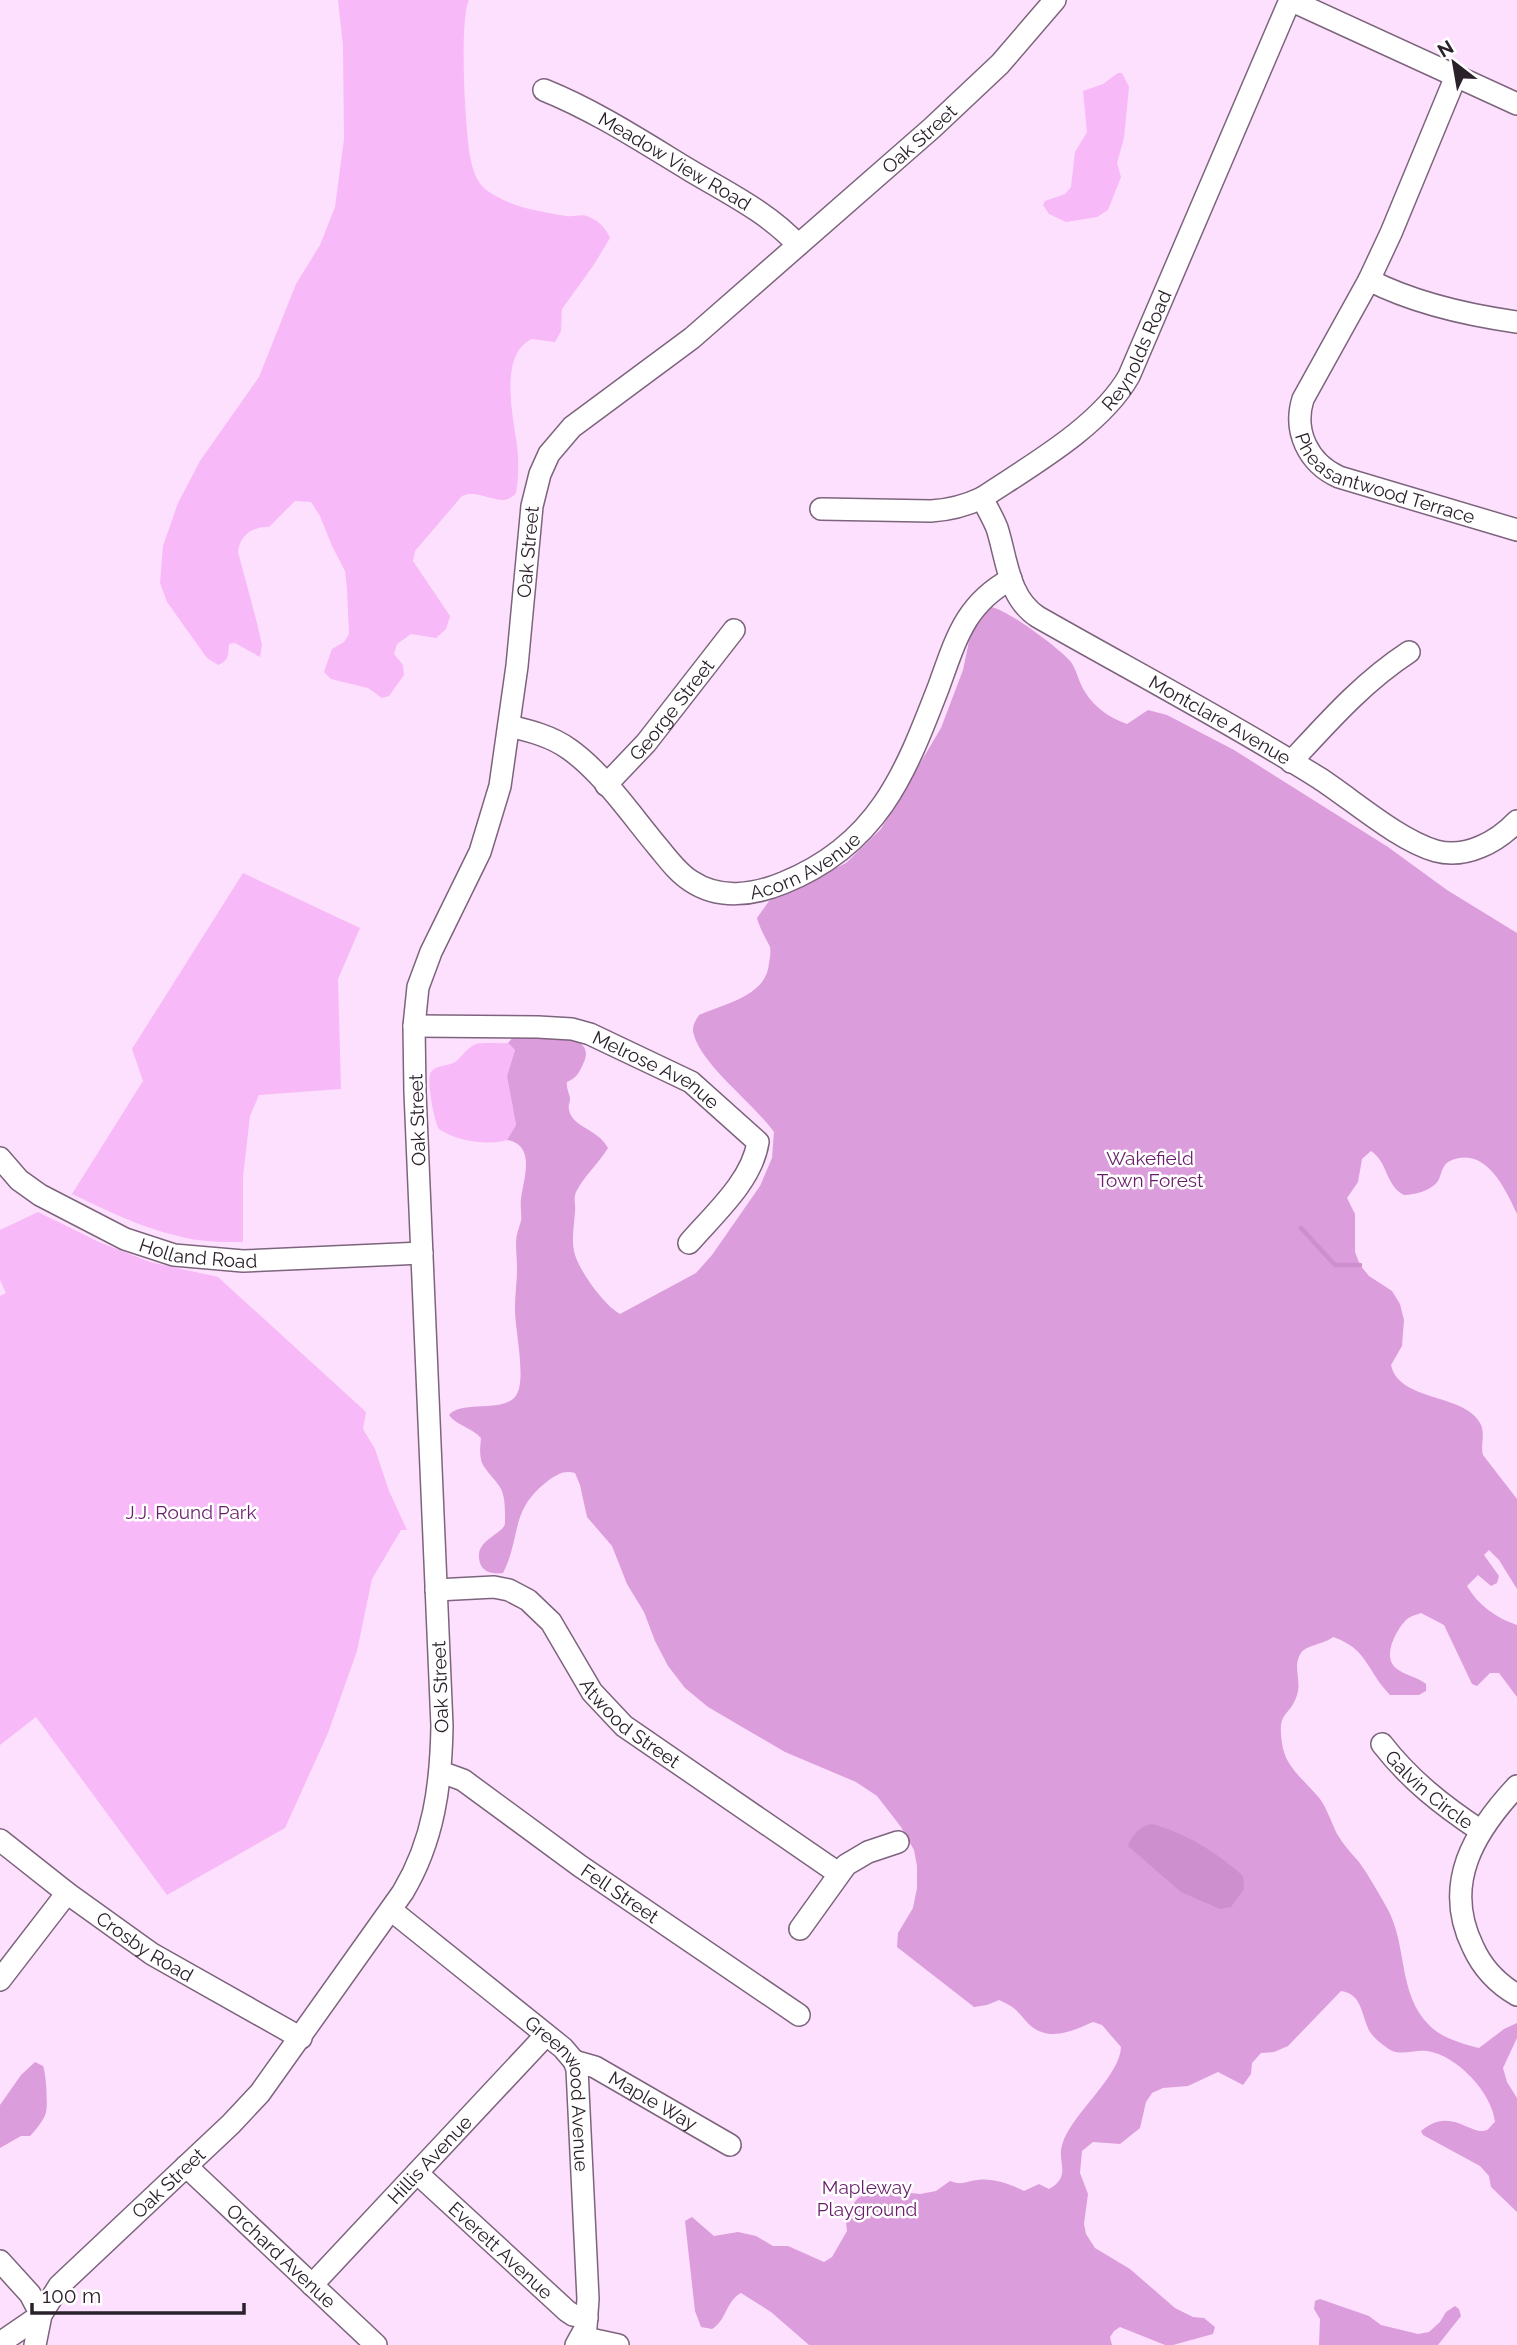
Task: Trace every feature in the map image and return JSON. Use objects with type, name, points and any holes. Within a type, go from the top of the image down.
[{"type":"street","name":"Oak Street","points":[[35,2345],[41,2315],[50,2297],[65,2279],[252,2103],[301,2038],[409,1882],[423,1852],[432,1821],[440,1772],[442,1726],[414,1026],[423,972],[465,884],[493,813],[509,726],[532,506],[540,474],[549,454],[572,427],[675,352],[976,88],[1022,41],[1055,0]]},
{"type":"street","points":[[1290,0],[1517,104]]},
{"type":"street","name":"Reynolds Road","points":[[821,509],[931,511],[958,507],[982,498],[1101,414],[1123,388],[1290,0]]},
{"type":"street","name":"Pheasantwood Terrace","points":[[1457,76],[1369,280],[1303,399],[1300,424],[1310,453],[1323,467],[1339,477],[1517,530]]},
{"type":"street","name":"Meadow View Road","points":[[544,90],[587,109],[724,191],[777,224],[798,245]]},
{"type":"street","points":[[1369,280],[1395,293],[1430,303],[1517,322]]},
{"type":"street","name":"Montclare Avenue","points":[[982,498],[995,524],[1011,579],[1020,599],[1033,615],[1319,778],[1408,838],[1437,851],[1454,852],[1483,846],[1500,837],[1516,823]]},
{"type":"street","name":"Acorn Avenue","points":[[509,726],[550,738],[569,749],[606,785],[688,879],[723,892],[750,893],[773,887],[808,872],[845,848],[876,817],[891,795],[920,734],[965,619],[988,593],[1011,579]]},
{"type":"street","name":"George Street","points":[[606,785],[646,743],[734,630]]},
{"type":"street","points":[[1291,762],[1360,689],[1383,669],[1409,652]]},
{"type":"street","name":"Melrose Avenue","points":[[414,1026],[538,1027],[581,1031],[607,1040],[699,1088],[758,1142],[755,1157],[741,1181],[689,1243]]},
{"type":"street","name":"Holland Road","points":[[0,1158],[19,1180],[40,1195],[125,1239],[174,1255],[243,1261],[422,1253]]},
{"type":"street","name":"Atwood Street","points":[[436,1590],[494,1587],[509,1590],[528,1600],[551,1622],[592,1692],[624,1726],[838,1872]]},
{"type":"street","name":"Galvin Circle","points":[[1382,1744],[1418,1785],[1481,1831]]},
{"type":"street","name":"Fell Street","points":[[440,1772],[461,1779],[580,1866],[799,2015]]},
{"type":"street","points":[[1517,1786],[1481,1831],[1466,1861],[1462,1883],[1463,1921],[1468,1938],[1481,1961],[1496,1979],[1517,1995]]},
{"type":"street","name":"Crosby Road","points":[[0,1840],[67,1894],[152,1954],[301,2038]]},
{"type":"street","points":[[800,1929],[838,1872],[858,1857],[898,1842]]},
{"type":"street","points":[[0,1980],[67,1894]]},
{"type":"street","name":"Greenwood Avenue","points":[[391,1910],[566,2051],[574,2061],[587,2256],[582,2333]]},
{"type":"street","name":"Hillis Avenue","points":[[312,2285],[545,2035]]},
{"type":"street","name":"Maple Way","points":[[574,2061],[591,2065],[730,2145]]},
{"type":"street","name":"Orchard Avenue","points":[[186,2166],[312,2285],[363,2341]]},
{"type":"street","name":"Everett Avenue","points":[[417,2173],[567,2311],[582,2333],[618,2345]]},
{"type":"street","points":[[0,2261],[30,2294],[41,2315],[0,2343]]},
{"type":"green space","points":[[338,0],[469,0],[464,30],[465,104],[471,161],[478,180],[494,195],[514,204],[566,216],[587,216],[601,225],[610,238],[562,309],[561,331],[555,342],[532,339],[522,346],[515,357],[510,384],[518,459],[516,493],[504,500],[476,494],[462,496],[415,551],[413,561],[450,616],[446,629],[436,638],[411,634],[397,644],[394,654],[403,665],[404,675],[389,696],[382,698],[368,688],[331,679],[324,672],[332,649],[344,642],[349,634],[347,589],[345,571],[311,502],[295,501],[269,527],[258,528],[244,536],[239,546],[238,552],[262,645],[260,657],[235,643],[229,644],[224,662],[218,665],[207,658],[167,602],[160,583],[163,546],[178,503],[200,461],[259,377],[296,284],[320,245],[335,207],[344,139],[343,46]]},
{"type":"green space","points":[[1122,73],[1129,87],[1124,138],[1117,163],[1121,177],[1108,210],[1097,217],[1066,222],[1049,214],[1043,205],[1045,201],[1065,194],[1071,187],[1075,152],[1087,132],[1083,91],[1103,84]]},
{"type":"green space","name":"Wakefield Town Forest","points":[[991,607],[1021,622],[1065,656],[1071,662],[1089,698],[1109,715],[1127,724],[1148,710],[1167,715],[1234,750],[1388,847],[1447,890],[1517,933],[1517,1214],[1496,1176],[1488,1167],[1470,1158],[1449,1161],[1432,1187],[1404,1195],[1393,1185],[1381,1161],[1371,1151],[1362,1159],[1358,1182],[1347,1198],[1355,1214],[1355,1252],[1360,1265],[1369,1276],[1392,1291],[1400,1304],[1404,1320],[1402,1346],[1391,1365],[1396,1377],[1418,1392],[1460,1406],[1472,1413],[1482,1427],[1483,1455],[1517,1499],[1517,1589],[1499,1560],[1489,1550],[1484,1555],[1499,1576],[1497,1583],[1491,1586],[1478,1575],[1467,1586],[1488,1610],[1517,1625],[1517,1697],[1499,1673],[1490,1673],[1477,1686],[1472,1684],[1444,1625],[1421,1613],[1408,1619],[1398,1630],[1390,1658],[1397,1669],[1426,1684],[1426,1691],[1419,1695],[1390,1695],[1360,1654],[1345,1642],[1333,1637],[1307,1648],[1298,1658],[1297,1695],[1283,1719],[1281,1732],[1287,1760],[1320,1799],[1338,1836],[1363,1867],[1387,1908],[1394,1922],[1412,1999],[1430,2026],[1440,2034],[1479,2048],[1504,2029],[1517,2023],[1517,2038],[1503,2068],[1507,2082],[1517,2098],[1517,2212],[1491,2187],[1489,2176],[1480,2166],[1423,2135],[1421,2131],[1442,2121],[1459,2123],[1481,2131],[1487,2130],[1495,2122],[1480,2088],[1461,2068],[1438,2054],[1391,2050],[1370,2032],[1354,1996],[1341,1991],[1288,2046],[1274,2052],[1261,2053],[1252,2063],[1251,2074],[1243,2085],[1218,2072],[1188,2086],[1163,2088],[1152,2093],[1146,2102],[1140,2128],[1120,2144],[1093,2142],[1082,2151],[1080,2173],[1088,2194],[1084,2224],[1086,2234],[1095,2248],[1130,2269],[1175,2308],[1193,2317],[1204,2318],[1215,2327],[1213,2334],[1173,2345],[1165,2345],[1120,2327],[1110,2337],[1112,2345],[809,2345],[771,2312],[741,2293],[732,2301],[717,2325],[712,2329],[701,2327],[695,2311],[685,2221],[692,2217],[714,2236],[738,2232],[756,2236],[773,2246],[788,2246],[824,2262],[832,2257],[847,2231],[845,2214],[858,2198],[873,2189],[920,2194],[936,2191],[950,2181],[961,2183],[990,2180],[1024,2191],[1039,2184],[1049,2189],[1062,2174],[1061,2152],[1067,2133],[1113,2071],[1121,2047],[1102,2025],[1093,2022],[1067,2032],[1049,2034],[1033,2027],[1014,2008],[999,2000],[974,2007],[897,1947],[898,1933],[913,1908],[917,1888],[914,1850],[901,1827],[877,1796],[856,1782],[785,1752],[708,1707],[685,1688],[668,1666],[655,1641],[612,1546],[587,1517],[575,1473],[564,1472],[555,1476],[536,1491],[522,1513],[503,1573],[486,1571],[480,1563],[480,1549],[505,1524],[504,1496],[483,1465],[481,1438],[449,1415],[462,1408],[509,1402],[519,1390],[520,1354],[515,1316],[516,1242],[521,1221],[526,1164],[522,1149],[507,1140],[516,1125],[507,1076],[515,1050],[508,1043],[515,1035],[562,1037],[582,1044],[586,1052],[580,1071],[567,1082],[569,1110],[575,1121],[598,1136],[608,1148],[576,1192],[573,1245],[582,1271],[600,1296],[620,1314],[696,1273],[712,1255],[760,1186],[772,1158],[774,1132],[707,1059],[694,1035],[695,1022],[699,1015],[742,997],[761,984],[766,974],[770,947],[757,918],[769,901],[846,863],[881,829],[941,728],[963,670],[969,641],[978,619],[984,609]]},
{"type":"green space","points":[[243,873],[360,928],[338,979],[341,1089],[259,1095],[250,1116],[243,1177],[243,1242],[202,1241],[151,1228],[72,1194],[143,1081],[132,1049]]},
{"type":"green space","points":[[508,1043],[515,1050],[507,1076],[516,1125],[507,1140],[472,1141],[454,1137],[439,1129],[431,1100],[431,1072],[455,1062],[476,1044]]},
{"type":"green space","name":"J.J. Round Park","points":[[38,1212],[99,1242],[150,1262],[218,1277],[366,1412],[363,1429],[375,1449],[389,1491],[407,1530],[401,1530],[372,1579],[357,1651],[328,1733],[285,1828],[167,1895],[36,1717],[0,1745],[0,1296],[6,1293],[0,1280],[0,1230]]},
{"type":"green space","points":[[35,2062],[44,2069],[47,2096],[45,2115],[30,2136],[21,2136],[0,2148],[0,2105],[21,2075]]},
{"type":"green space","points":[[1320,2299],[1369,2316],[1381,2325],[1418,2334],[1429,2332],[1446,2312],[1455,2306],[1461,2316],[1438,2345],[1319,2345],[1320,2319],[1314,2309],[1315,2301]]},
{"type":"shaded area","points":[[1152,1824],[1176,1832],[1201,1845],[1243,1876],[1244,1889],[1231,1907],[1220,1909],[1181,1892],[1128,1846],[1137,1832]]},
{"type":"waterway","points":[[1301,1228],[1335,1265],[1360,1265]]},
{"type":"park label","name":"Mapleway Playground","points":[[867,2198]]}]
